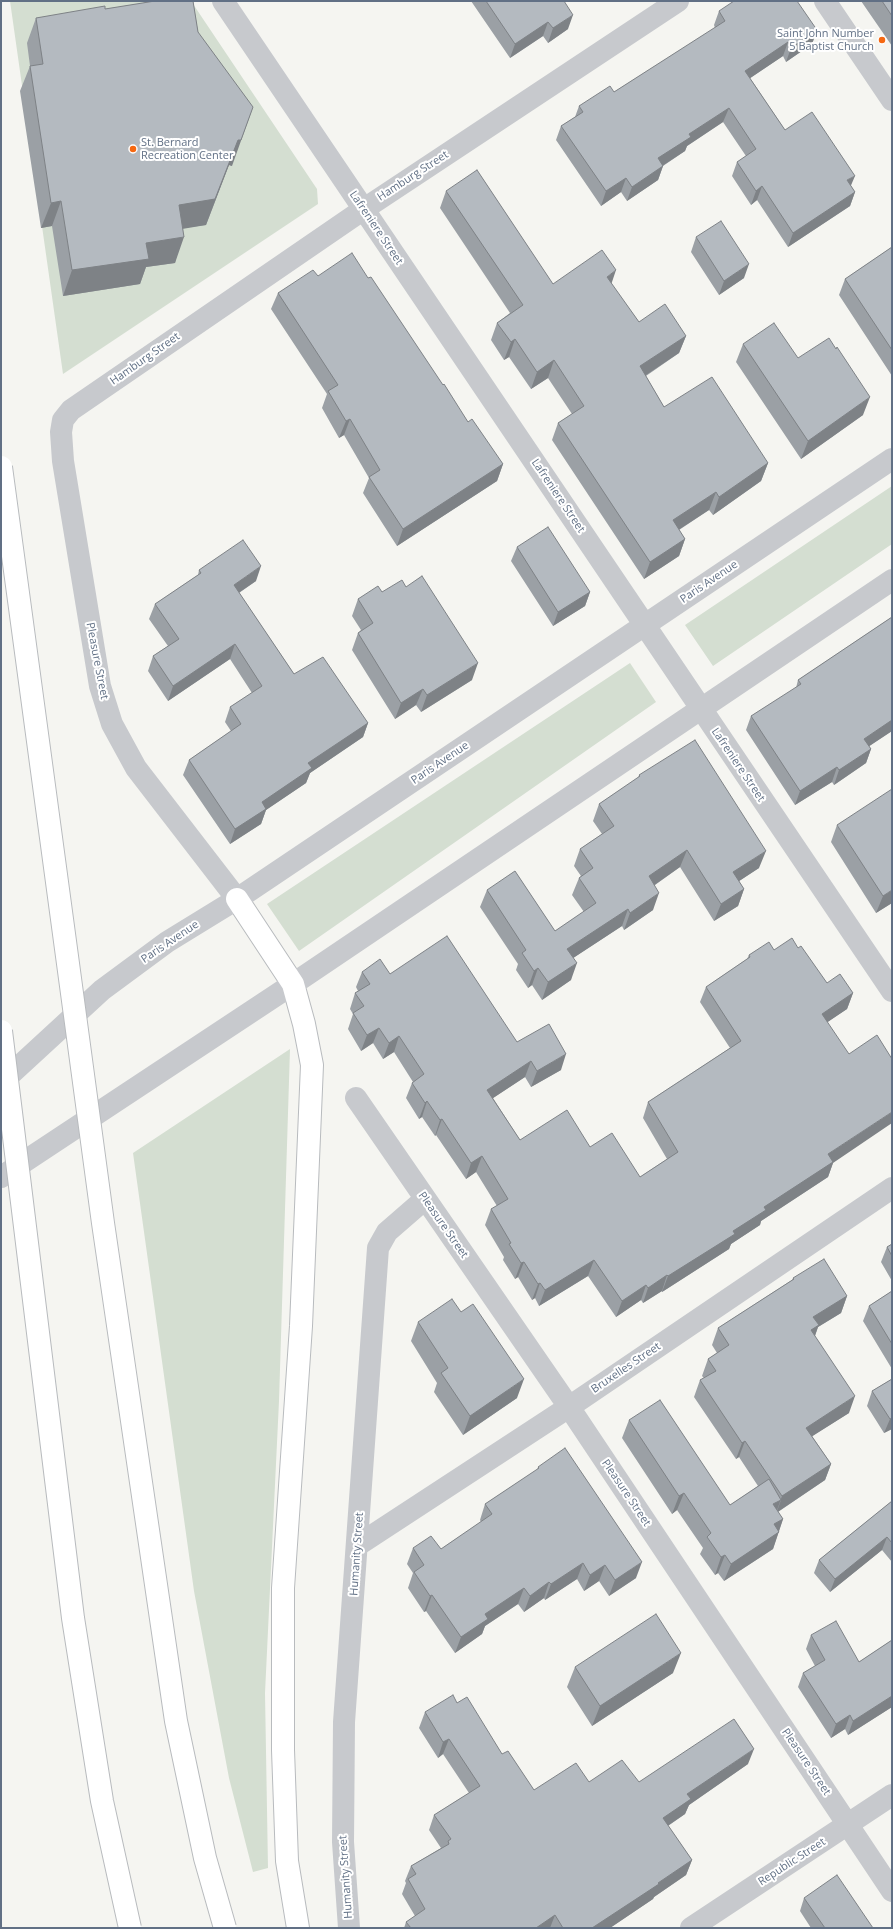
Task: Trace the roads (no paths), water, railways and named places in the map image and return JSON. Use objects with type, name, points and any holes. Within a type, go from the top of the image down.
[{"type":"highway","points":[[1,467],[107,1253],[176,1721],[205,1858],[225,1928]]},
{"type":"highway","points":[[237,900],[293,984],[304,1024],[312,1065],[301,1326],[284,1588],[283,1750],[287,1853],[298,1928]]},
{"type":"highway","points":[[1,1031],[73,1618],[102,1800],[130,1928]]},
{"type":"street","name":"Lafreniere Street","points":[[223,1],[892,991]]},
{"type":"street","name":"Hamburg Street","points":[[71,410],[364,209],[678,1]]},
{"type":"street","points":[[826,1],[892,100]]},
{"type":"street","name":"Pleasure Street","points":[[71,410],[63,420],[61,432],[63,461],[100,686],[112,724],[136,768],[237,900]]},
{"type":"street","name":"Paris Avenue","points":[[1,1083],[102,990],[167,942],[237,900],[892,459]]},
{"type":"street","points":[[1,1177],[293,984],[892,580]]},
{"type":"street","name":"Pleasure Street","points":[[356,1098],[568,1407],[892,1891]]},
{"type":"street","name":"Bruxelles Street","points":[[358,1545],[568,1407],[892,1188]]},
{"type":"street","name":"Humanity Street","points":[[349,1928],[343,1842],[344,1722],[358,1545],[378,1248],[387,1232],[425,1199]]},
{"type":"street","name":"Republic Street","points":[[691,1928],[892,1795]]},
{"type":"place","name":"Saint John Number 5 Baptist Church","points":[[882,40]]},
{"type":"place","name":"St. Bernard Recreation Center","points":[[133,149]]}]
